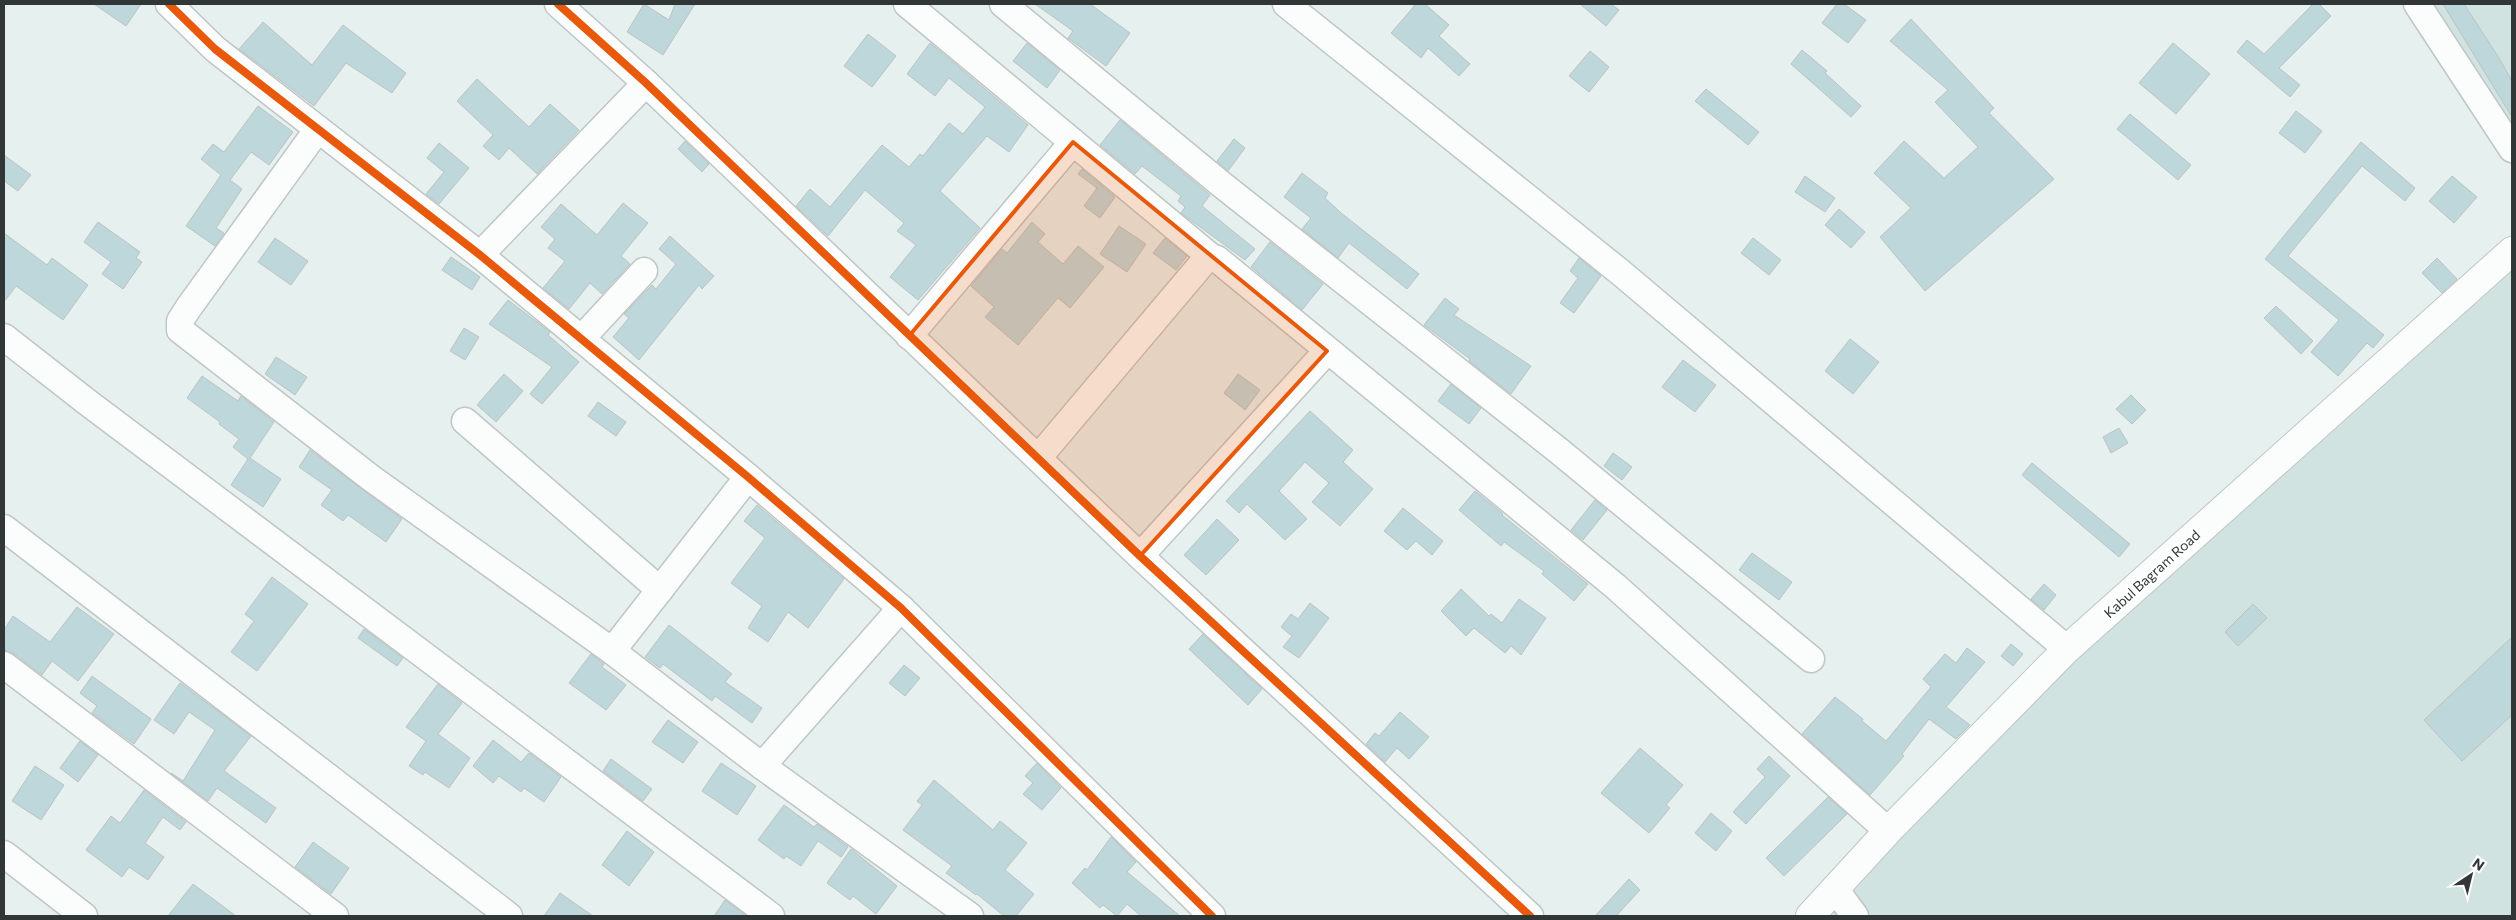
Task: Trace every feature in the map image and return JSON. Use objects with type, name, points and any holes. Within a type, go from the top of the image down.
[{"type":"highway","name":"Kabul Bagram Road","points":[[1810,916],[1888,831],[2067,649],[2512,251]]},
{"type":"street","points":[[169,4],[215,49],[480,255],[748,477],[901,608],[1212,916]]},
{"type":"street","points":[[558,4],[646,83],[1140,556],[1530,916]]},
{"type":"street","points":[[907,4],[1211,257],[1217,259],[1327,351],[1456,453],[1615,586],[1888,831]]},
{"type":"street","points":[[1003,4],[1221,184],[1559,451],[1812,659]]},
{"type":"street","points":[[1286,4],[1620,272],[2067,649]]},
{"type":"street","points":[[2417,4],[2512,149]]},
{"type":"street","points":[[480,255],[646,83]]},
{"type":"street","points":[[318,129],[188,306],[180,320],[180,330],[371,478],[612,652],[762,766],[970,916]]},
{"type":"street","points":[[910,336],[1073,142]]},
{"type":"street","points":[[1038,458],[1198,268],[1211,257]]},
{"type":"street","points":[[581,339],[644,271]]},
{"type":"street","points":[[4,337],[102,414],[771,916]]},
{"type":"street","points":[[1140,556],[1327,351]]},
{"type":"street","points":[[465,421],[660,590]]},
{"type":"street","points":[[612,652],[748,477]]},
{"type":"street","points":[[4,528],[509,916]]},
{"type":"street","points":[[762,766],[901,608]]},
{"type":"street","points":[[4,665],[336,916]]},
{"type":"street","points":[[4,854],[84,916]]},
{"type":"street","points":[[1835,889],[1855,916]]},
{"type":"highlighted area","points":[[1073,142],[1327,351],[1140,556],[909,336]]},
{"type":"shaded area","points":[[2417,4],[2512,4],[2512,149]]},
{"type":"shaded area","points":[[2512,251],[2512,916],[1810,916],[1888,831]]},
{"type":"building","points":[[94,4],[141,4],[126,26]]},
{"type":"building","points":[[644,4],[669,20],[675,4],[695,4],[663,55],[627,32]]},
{"type":"building","points":[[1035,4],[1090,4],[1130,33],[1106,66],[1068,38],[1073,31]]},
{"type":"building","points":[[1416,4],[1425,4],[1449,25],[1439,36],[1470,64],[1459,76],[1428,48],[1421,58],[1391,33]]},
{"type":"building","points":[[1580,4],[1611,4],[1619,10],[1606,26]]},
{"type":"building","points":[[1837,4],[1844,4],[1866,20],[1848,43],[1822,23]]},
{"type":"building","points":[[2313,4],[2319,4],[2331,16],[2279,68],[2300,85],[2290,97],[2237,52],[2247,40],[2264,54]]},
{"type":"building","points":[[2443,4],[2464,4],[2499,58],[2512,81],[2512,117]]},
{"type":"building","points":[[1911,19],[1994,108],[1989,113],[2054,179],[1925,291],[1880,237],[1911,208],[1874,173],[1904,141],[1944,178],[1978,147],[1935,102],[1948,90],[1890,41]]},
{"type":"building","points":[[263,22],[312,65],[343,25],[406,73],[392,93],[346,63],[314,106],[239,49]]},
{"type":"building","points":[[868,34],[896,56],[872,87],[844,66]]},
{"type":"building","points":[[930,43],[1028,125],[1009,152],[987,136],[940,191],[980,228],[918,300],[890,277],[916,245],[897,231],[904,223],[865,190],[828,236],[796,206],[810,189],[830,207],[882,145],[909,167],[920,154],[923,156],[949,123],[963,134],[985,107],[949,78],[935,96],[907,74]]},
{"type":"building","points":[[1027,43],[1060,70],[1047,88],[1013,61]]},
{"type":"building","points":[[2173,43],[2210,74],[2176,114],[2139,83]]},
{"type":"building","points":[[1802,50],[1827,71],[1825,73],[1861,106],[1851,117],[1791,64]]},
{"type":"building","points":[[1590,51],[1609,67],[1589,92],[1569,76]]},
{"type":"building","points":[[477,79],[529,127],[550,104],[579,130],[537,174],[509,148],[499,160],[483,146],[493,135],[457,101]]},
{"type":"building","points":[[1706,89],[1759,132],[1748,145],[1695,101]]},
{"type":"building","points":[[258,106],[293,132],[269,165],[251,152],[230,180],[242,189],[216,228],[224,233],[215,246],[186,226],[221,175],[201,159],[213,144],[224,152]]},
{"type":"building","points":[[2296,111],[2322,131],[2305,153],[2279,133]]},
{"type":"building","points":[[2130,114],[2191,165],[2178,180],[2117,129]]},
{"type":"building","points":[[1120,120],[1210,195],[1202,206],[1255,249],[1245,260],[1181,213],[1185,207],[1178,201],[1181,196],[1142,166],[1135,174],[1100,145]]},
{"type":"building","points":[[1234,139],[1245,148],[1228,171],[1217,161]]},
{"type":"building","points":[[685,141],[709,164],[702,172],[678,149]]},
{"type":"building","points":[[2361,142],[2415,188],[2405,201],[2362,166],[2288,256],[2384,335],[2373,348],[2367,343],[2338,376],[2311,352],[2339,320],[2265,259]]},
{"type":"building","points":[[439,143],[469,168],[439,204],[426,194],[444,172],[427,158]]},
{"type":"building","points":[[4,155],[31,175],[18,191],[4,181]]},
{"type":"building","points":[[1082,169],[1115,197],[1100,218],[1084,206],[1097,188],[1078,174]]},
{"type":"building","points":[[1302,173],[1328,193],[1325,198],[1341,213],[1419,274],[1407,289],[1349,243],[1338,258],[1302,229],[1311,218],[1284,197]]},
{"type":"building","points":[[1805,176],[1835,198],[1825,212],[1795,192]]},
{"type":"building","points":[[2452,176],[2477,197],[2454,223],[2429,201]]},
{"type":"building","points":[[623,203],[648,223],[621,256],[630,264],[602,294],[590,283],[569,309],[543,288],[565,261],[548,248],[555,239],[541,227],[561,204],[597,235]]},
{"type":"building","points":[[1839,209],[1865,232],[1851,248],[1825,225]]},
{"type":"building","points":[[98,222],[140,252],[136,258],[142,262],[123,289],[102,274],[111,262],[84,242]]},
{"type":"building","points":[[1032,222],[1045,234],[1038,242],[1063,264],[1078,246],[1104,267],[1070,308],[1058,298],[1018,345],[985,317],[994,307],[971,286],[1002,249],[1007,253]]},
{"type":"building","points":[[1119,226],[1146,244],[1127,272],[1100,254]]},
{"type":"building","points":[[4,233],[47,265],[52,258],[88,285],[63,320],[16,286],[4,302]]},
{"type":"building","points":[[670,236],[714,276],[702,289],[699,285],[639,360],[613,337],[629,318],[624,314],[652,285],[656,289],[676,264],[659,249]]},
{"type":"building","points":[[275,238],[308,261],[291,285],[258,262]]},
{"type":"building","points":[[1165,238],[1187,256],[1176,270],[1153,253]]},
{"type":"building","points":[[1753,238],[1781,260],[1769,275],[1741,253]]},
{"type":"building","points":[[1270,242],[1323,284],[1302,310],[1251,267]]},
{"type":"building","points":[[451,257],[480,277],[472,290],[442,270]]},
{"type":"building","points":[[1579,258],[1601,276],[1574,313],[1560,303],[1578,278],[1570,271]]},
{"type":"building","points":[[2437,258],[2457,279],[2442,293],[2422,273]]},
{"type":"building","points":[[1445,298],[1459,309],[1454,315],[1531,366],[1511,394],[1469,361],[1470,359],[1424,325]]},
{"type":"building","points":[[508,300],[550,332],[548,335],[579,362],[542,404],[530,394],[552,367],[489,324]]},
{"type":"building","points":[[2276,306],[2313,341],[2301,354],[2264,318]]},
{"type":"building","points":[[464,328],[479,337],[465,360],[450,351]]},
{"type":"building","points":[[1850,339],[1879,362],[1853,394],[1825,371]]},
{"type":"building","points":[[276,357],[307,377],[295,395],[265,374]]},
{"type":"building","points":[[1683,360],[1716,385],[1695,412],[1662,387]]},
{"type":"building","points":[[504,374],[523,391],[496,422],[477,405]]},
{"type":"building","points":[[1238,374],[1260,390],[1245,410],[1224,393]]},
{"type":"building","points":[[202,376],[238,401],[241,396],[274,422],[250,458],[281,479],[263,507],[231,485],[248,459],[233,447],[239,439],[219,424],[220,422],[187,398]]},
{"type":"building","points":[[1451,384],[1481,408],[1469,424],[1438,401]]},
{"type":"building","points":[[2131,395],[2146,410],[2132,424],[2116,409]]},
{"type":"building","points":[[598,402],[626,422],[616,436],[588,416]]},
{"type":"building","points":[[1310,411],[1353,450],[1343,462],[1373,489],[1340,526],[1312,502],[1329,483],[1305,462],[1279,491],[1307,519],[1285,540],[1247,504],[1239,513],[1226,501]]},
{"type":"building","points":[[2119,428],[2128,443],[2111,453],[2103,437]]},
{"type":"building","points":[[310,450],[402,519],[386,542],[348,515],[343,521],[321,505],[332,490],[299,467]]},
{"type":"building","points":[[1613,453],[1632,467],[1622,480],[1604,466]]},
{"type":"building","points":[[2032,463],[2130,544],[2119,557],[2022,475]]},
{"type":"building","points":[[1475,491],[1588,584],[1574,601],[1542,574],[1544,571],[1504,542],[1501,546],[1459,510]]},
{"type":"building","points":[[1595,500],[1607,510],[1583,540],[1571,530]]},
{"type":"building","points":[[757,505],[844,579],[808,628],[788,612],[768,642],[748,628],[762,606],[731,583],[765,538],[744,521]]},
{"type":"building","points":[[1403,508],[1443,541],[1432,555],[1416,541],[1407,550],[1384,531]]},
{"type":"building","points":[[1217,519],[1239,540],[1206,575],[1184,555]]},
{"type":"building","points":[[1752,553],[1792,582],[1779,600],[1739,570]]},
{"type":"building","points":[[272,577],[308,604],[257,671],[231,652],[254,621],[245,614]]},
{"type":"building","points":[[2044,584],[2056,595],[2044,610],[2031,599]]},
{"type":"building","points":[[1461,589],[1489,616],[1491,614],[1502,623],[1519,599],[1546,618],[1521,655],[1511,646],[1505,653],[1474,628],[1466,636],[1441,611]]},
{"type":"building","points":[[1310,603],[1329,618],[1299,658],[1283,647],[1292,636],[1281,627],[1291,614],[1298,619]]},
{"type":"building","points":[[2253,604],[2267,618],[2238,646],[2225,632]]},
{"type":"building","points":[[77,607],[114,634],[78,681],[52,661],[42,675],[13,653],[4,650],[4,630],[13,616],[50,642]]},
{"type":"building","points":[[669,625],[732,674],[725,682],[762,708],[752,723],[715,696],[712,701],[663,664],[660,668],[645,657]]},
{"type":"building","points":[[364,629],[403,658],[397,666],[358,638]]},
{"type":"building","points":[[1203,634],[1262,689],[1248,705],[1189,649]]},
{"type":"building","points":[[2512,637],[2512,715],[2462,761],[2424,720]]},
{"type":"building","points":[[2011,644],[2023,654],[2013,666],[2001,656]]},
{"type":"building","points":[[1967,648],[1985,662],[1946,707],[1970,725],[1956,739],[1929,719],[1902,754],[1904,756],[1870,795],[1802,734],[1835,697],[1863,719],[1862,721],[1886,741],[1931,687],[1923,679],[1945,654],[1956,663]]},
{"type":"building","points":[[591,654],[604,664],[602,667],[626,685],[606,710],[569,683]]},
{"type":"building","points":[[904,665],[920,678],[905,696],[889,683]]},
{"type":"building","points":[[92,676],[151,719],[134,744],[92,713],[97,706],[80,693]]},
{"type":"building","points":[[180,683],[251,736],[224,771],[276,808],[266,823],[217,788],[208,801],[171,773],[183,781],[215,730],[189,712],[174,734],[154,720]]},
{"type":"building","points":[[438,684],[462,703],[438,734],[470,758],[449,788],[425,772],[423,775],[409,766],[426,741],[406,727]]},
{"type":"building","points":[[1400,712],[1429,737],[1409,759],[1397,748],[1385,762],[1366,744],[1375,733],[1379,736]]},
{"type":"building","points":[[668,720],[698,742],[683,763],[652,742]]},
{"type":"building","points":[[493,740],[521,762],[529,753],[561,777],[544,802],[524,788],[521,792],[499,776],[493,783],[473,766]]},
{"type":"building","points":[[80,741],[98,755],[78,782],[60,768]]},
{"type":"building","points":[[1640,748],[1683,785],[1666,805],[1670,808],[1649,833],[1601,793]]},
{"type":"building","points":[[1769,756],[1790,776],[1746,824],[1733,812],[1765,777],[1757,769]]},
{"type":"building","points":[[611,759],[652,789],[643,801],[603,771]]},
{"type":"building","points":[[721,763],[756,786],[737,815],[702,791]]},
{"type":"building","points":[[1037,763],[1061,788],[1042,810],[1023,794],[1033,783],[1025,776]]},
{"type":"building","points":[[35,766],[64,785],[41,820],[12,801]]},
{"type":"building","points":[[934,780],[993,830],[1000,821],[1027,843],[1005,870],[1034,894],[1016,916],[1004,916],[977,894],[946,873],[952,866],[903,830],[922,805],[917,801]]},
{"type":"building","points":[[144,790],[186,822],[180,830],[163,817],[145,843],[164,857],[148,880],[129,867],[122,877],[86,850],[111,816],[120,823]]},
{"type":"building","points":[[1828,797],[1847,814],[1784,876],[1766,858]]},
{"type":"building","points":[[784,805],[814,827],[817,824],[848,847],[841,857],[818,841],[801,866],[786,856],[784,859],[758,840]]},
{"type":"building","points":[[1711,813],[1732,831],[1716,851],[1695,833]]},
{"type":"building","points":[[627,831],[654,852],[629,886],[602,865]]},
{"type":"building","points":[[1111,837],[1136,862],[1127,872],[1180,916],[1141,916],[1127,904],[1117,916],[1103,905],[1100,908],[1072,883],[1085,868],[1087,870]]},
{"type":"building","points":[[313,842],[349,868],[331,894],[295,867]]},
{"type":"building","points":[[851,849],[897,886],[876,914],[853,896],[850,900],[827,883]]},
{"type":"building","points":[[1629,879],[1640,890],[1616,916],[1595,916]]},
{"type":"building","points":[[193,884],[236,916],[168,916]]},
{"type":"building","points":[[560,893],[593,916],[544,916]]},
{"type":"building","points":[[725,900],[746,916],[714,916]]},
{"type":"cycle path","points":[[169,4],[215,49],[480,255],[748,477],[901,608],[1212,916]]},
{"type":"cycle path","points":[[558,4],[646,83],[1140,556],[1530,916]]}]
